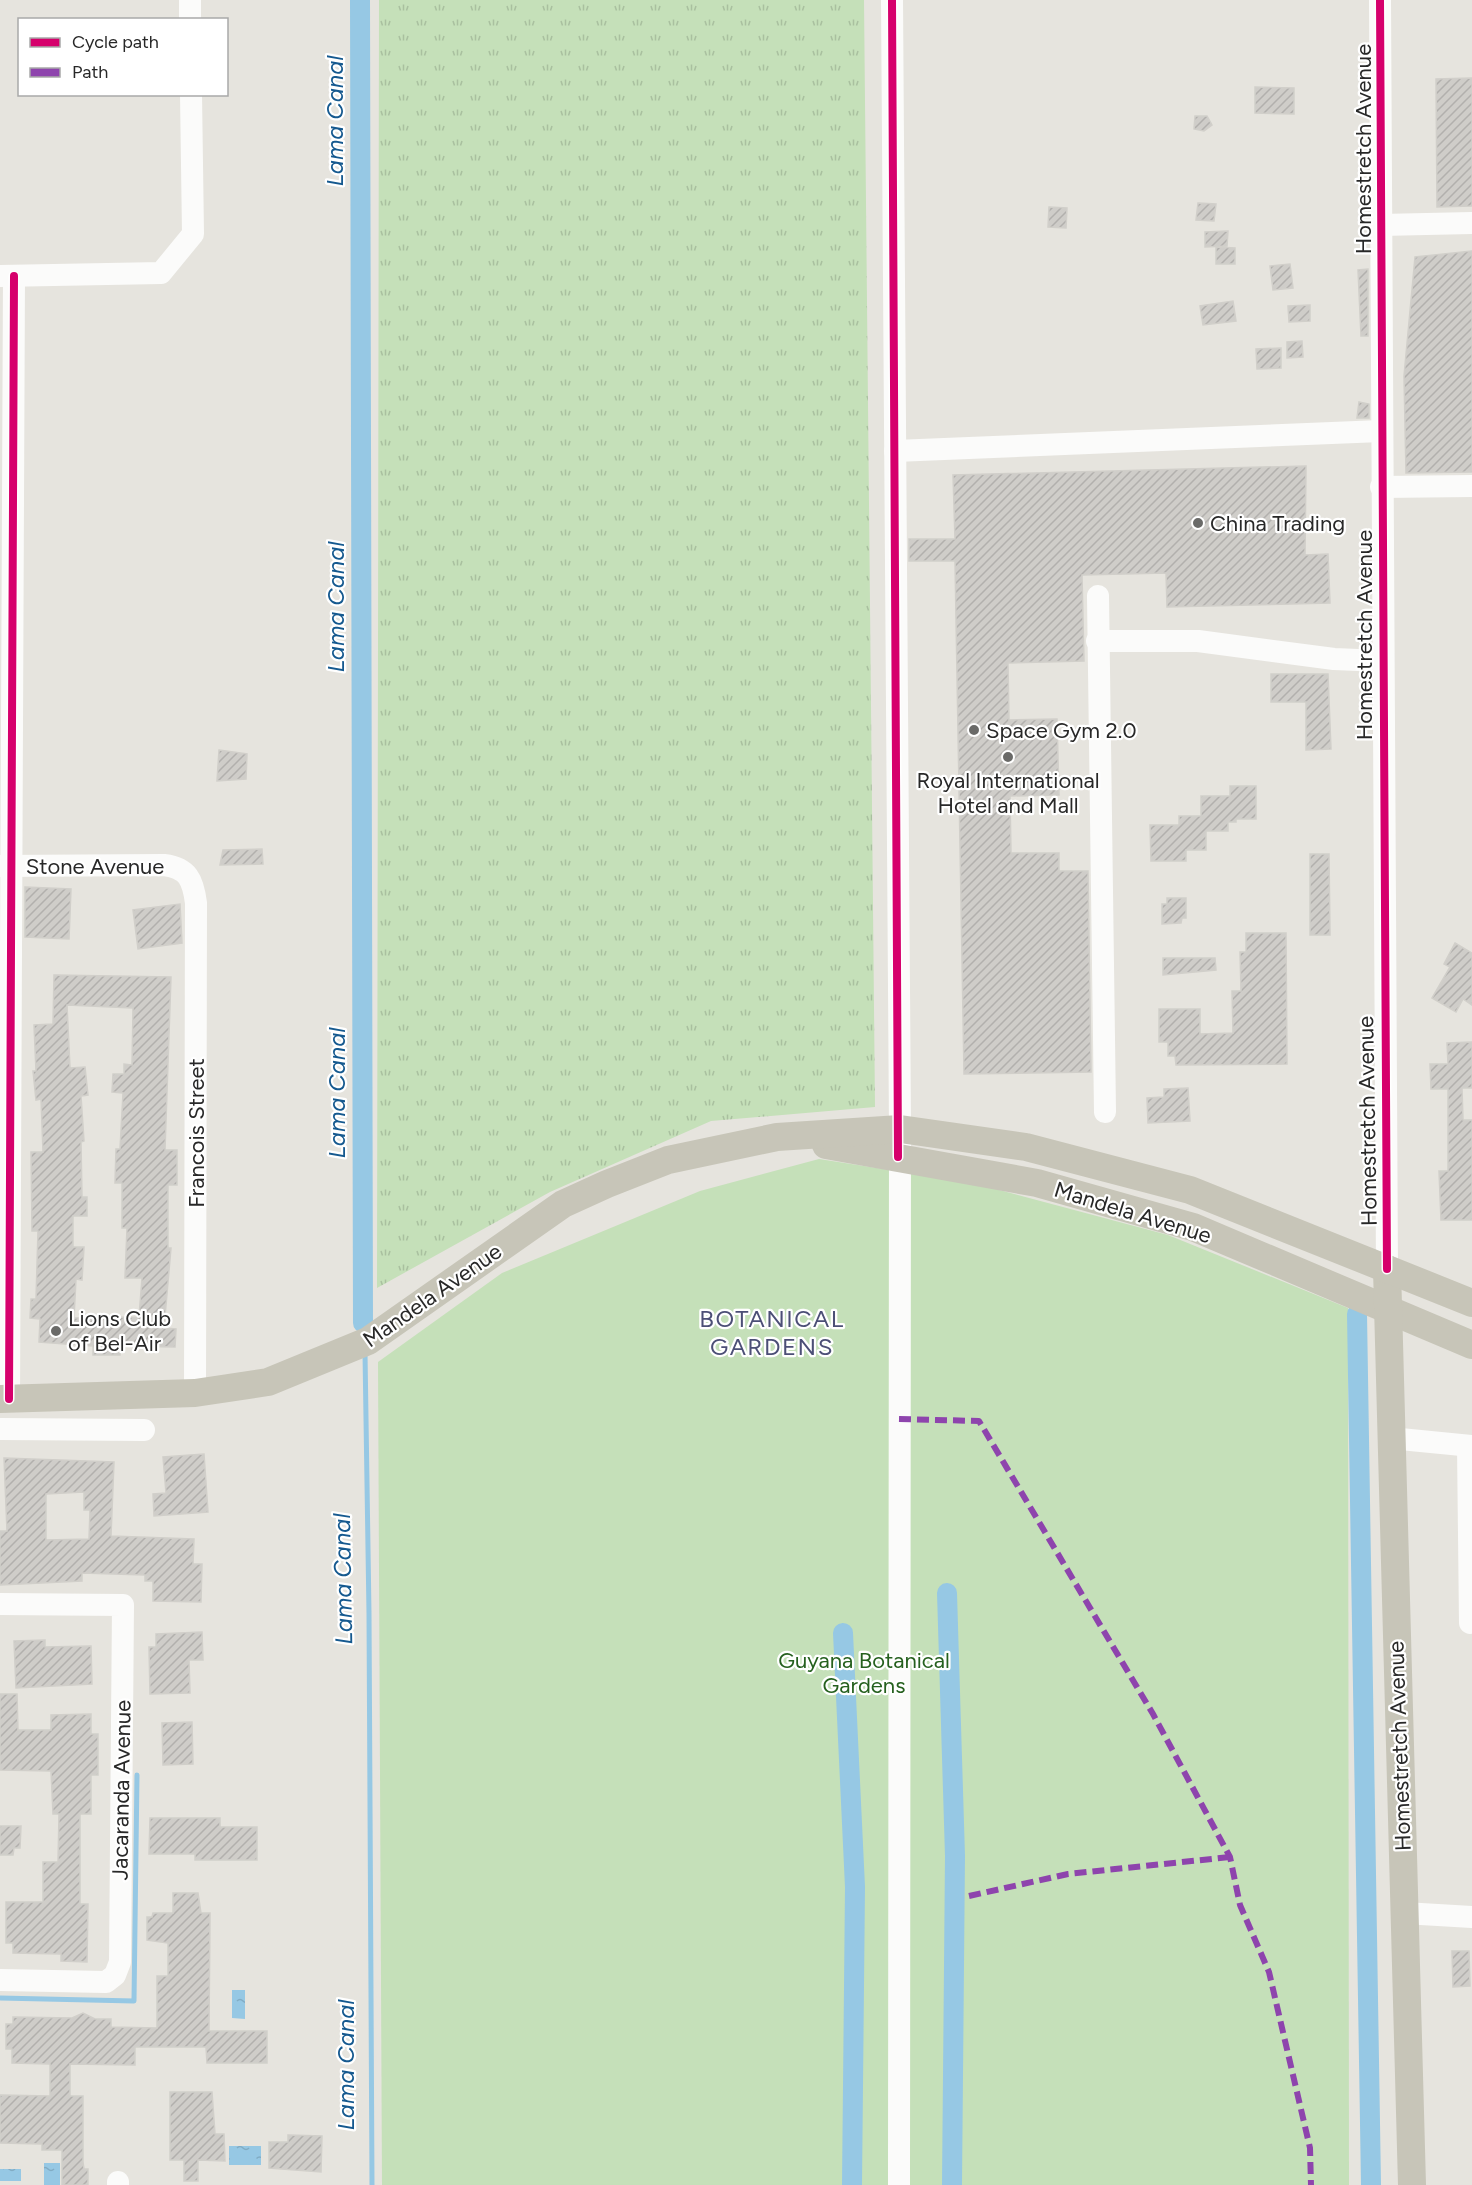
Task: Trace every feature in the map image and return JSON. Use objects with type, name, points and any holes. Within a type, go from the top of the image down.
[{"type":"main road","name":"Mandela Avenue","points":[[4,1399],[195,1393],[258,1385],[330,1359],[361,1345],[396,1323],[563,1204],[669,1160],[777,1137],[900,1129],[1026,1147],[1190,1190],[1472,1303]]},
{"type":"main road","name":"Mandela Avenue","points":[[777,1137],[1037,1183],[1193,1227],[1387,1307],[1472,1345]]},
{"type":"main road","name":"Homestretch Avenue","points":[[1387,1269],[1412,2185]]},
{"type":"street","points":[[190,0],[190,18]]},
{"type":"street","points":[[892,0],[900,1129],[898,1157],[899,2185]]},
{"type":"street","name":"Homestretch Avenue","points":[[1380,0],[1387,1269]]},
{"type":"street","points":[[4,1399],[7,368],[15,333],[7,276],[161,273],[193,234],[191,96]]},
{"type":"street","points":[[1381,225],[1472,223]]},
{"type":"street","points":[[895,451],[1381,431]]},
{"type":"street","points":[[1381,487],[1472,486]]},
{"type":"street","points":[[1098,596],[1105,1112]]},
{"type":"street","points":[[1097,641],[1198,641],[1335,658],[1382,661]]},
{"type":"street","name":"Stone Avenue","points":[[5,866],[164,865],[177,867],[188,874]]},
{"type":"street","name":"Francois Street","points":[[188,874],[196,903],[195,1393]]},
{"type":"street","points":[[0,1429],[144,1430]]},
{"type":"street","points":[[1390,1438],[1470,1446],[1470,1623]]},
{"type":"street","name":"Jacaranda Avenue","points":[[0,1604],[123,1605],[120,1962],[115,1975],[106,1982],[0,1980]]},
{"type":"street","points":[[1404,1913],[1472,1917]]},
{"type":"green space","points":[[379,0],[864,0],[875,1107],[711,1121],[550,1192],[377,1288]]},
{"type":"green space","name":"Guyana Botanical Gardens","points":[[819,1159],[973,1183],[1168,1235],[1348,1308],[1349,2185],[382,2185],[378,1362],[502,1273],[700,1191]]},
{"type":"water","points":[[232,1990],[245,1990],[245,2019],[232,2018]]},
{"type":"water","points":[[229,2146],[261,2146],[261,2165],[229,2165]]},
{"type":"water","points":[[44,2163],[60,2163],[60,2185],[44,2185]]},
{"type":"water","points":[[0,2169],[21,2169],[21,2181],[0,2181]]},
{"type":"building","points":[[1472,78],[1472,206],[1437,207],[1436,79]]},
{"type":"building","points":[[1255,87],[1294,88],[1294,114],[1255,113]]},
{"type":"building","points":[[1195,116],[1207,116],[1212,125],[1204,131],[1194,129]]},
{"type":"building","points":[[1198,203],[1216,204],[1214,221],[1196,220]]},
{"type":"building","points":[[1049,207],[1067,208],[1066,228],[1048,227]]},
{"type":"building","points":[[1228,231],[1227,246],[1205,247],[1205,232]]},
{"type":"building","points":[[1216,247],[1235,248],[1235,264],[1216,264]]},
{"type":"building","points":[[1472,251],[1472,472],[1406,473],[1404,376],[1415,257]]},
{"type":"building","points":[[1290,264],[1293,288],[1273,290],[1270,266]]},
{"type":"building","points":[[1368,269],[1368,336],[1361,336],[1358,270]]},
{"type":"building","points":[[1233,301],[1236,321],[1203,325],[1200,306]]},
{"type":"building","points":[[1310,305],[1310,321],[1289,322],[1288,306]]},
{"type":"building","points":[[1302,341],[1303,357],[1287,358],[1287,342]]},
{"type":"building","points":[[1281,348],[1281,368],[1257,369],[1256,349]]},
{"type":"building","points":[[1359,402],[1369,404],[1369,418],[1357,418]]},
{"type":"building","name":"Royal International Hotel and Mall","points":[[1306,466],[1305,555],[1328,554],[1330,603],[1167,607],[1166,573],[1082,575],[1084,661],[1008,663],[1009,720],[1057,719],[1059,795],[1010,796],[1011,853],[1059,853],[1059,871],[1088,871],[1091,1072],[964,1074],[955,561],[909,561],[909,539],[955,539],[953,475]]},
{"type":"building","points":[[1271,674],[1328,674],[1331,749],[1306,750],[1306,702],[1271,702]]},
{"type":"building","points":[[219,750],[247,754],[246,779],[217,781]]},
{"type":"building","points":[[1230,786],[1256,786],[1256,819],[1236,819],[1236,822],[1228,822],[1228,831],[1206,831],[1206,850],[1186,850],[1186,861],[1151,861],[1150,825],[1179,825],[1179,816],[1201,816],[1201,796],[1230,796]]},
{"type":"building","points":[[262,849],[263,864],[220,865],[223,850]]},
{"type":"building","points":[[1310,854],[1329,854],[1330,935],[1310,935]]},
{"type":"building","points":[[25,887],[71,889],[69,939],[25,937]]},
{"type":"building","points":[[1167,898],[1186,898],[1186,918],[1182,918],[1181,923],[1162,924],[1162,904],[1167,904]]},
{"type":"building","points":[[180,904],[182,943],[138,949],[133,910]]},
{"type":"building","points":[[1246,933],[1286,933],[1287,1064],[1176,1065],[1175,1056],[1168,1056],[1168,1042],[1159,1042],[1159,1009],[1200,1009],[1200,1034],[1233,1033],[1232,991],[1241,991],[1240,952],[1246,952]]},
{"type":"building","points":[[1455,943],[1472,953],[1472,1005],[1463,999],[1456,1012],[1432,998],[1450,967],[1444,964]]},
{"type":"building","points":[[1163,958],[1215,958],[1216,970],[1163,975]]},
{"type":"building","points":[[54,975],[171,977],[165,1150],[177,1150],[177,1185],[168,1185],[168,1248],[171,1248],[164,1328],[176,1329],[175,1347],[120,1346],[120,1355],[93,1355],[93,1346],[39,1342],[40,1319],[30,1318],[31,1299],[36,1299],[38,1231],[32,1231],[31,1152],[43,1152],[41,1099],[36,1100],[33,1071],[36,1071],[34,1025],[53,1024]],"holes":[[[67,1005],[133,1008],[132,1065],[124,1064],[124,1074],[113,1074],[112,1092],[123,1093],[120,1149],[116,1149],[115,1183],[122,1183],[122,1228],[127,1228],[125,1278],[142,1278],[139,1317],[74,1318],[76,1279],[82,1280],[84,1247],[73,1247],[73,1216],[87,1216],[87,1197],[82,1197],[81,1142],[84,1141],[81,1096],[88,1095],[85,1067],[70,1068]]]},
{"type":"building","points":[[1472,1042],[1472,1088],[1462,1088],[1463,1120],[1472,1120],[1472,1220],[1441,1220],[1439,1171],[1448,1171],[1448,1089],[1431,1089],[1430,1064],[1448,1064],[1447,1043]]},
{"type":"building","points":[[1188,1088],[1190,1121],[1148,1123],[1147,1098],[1164,1097],[1164,1089]]},
{"type":"building","points":[[204,1454],[208,1512],[154,1516],[153,1494],[166,1493],[163,1457]]},
{"type":"building","points":[[4,1458],[114,1462],[111,1536],[194,1539],[193,1564],[202,1564],[201,1602],[153,1601],[153,1581],[145,1581],[145,1575],[82,1573],[82,1581],[0,1585],[0,1531],[7,1531]],"holes":[[[84,1492],[84,1510],[90,1510],[89,1539],[46,1540],[46,1494]]]},
{"type":"building","points":[[202,1632],[203,1660],[189,1660],[190,1693],[150,1694],[149,1647],[156,1647],[156,1634]]},
{"type":"building","points":[[45,1640],[45,1647],[91,1646],[92,1684],[16,1688],[14,1641]]},
{"type":"building","points":[[0,1694],[17,1694],[18,1730],[51,1730],[51,1715],[91,1714],[91,1734],[98,1734],[98,1775],[91,1775],[91,1814],[80,1814],[80,1904],[88,1904],[87,1962],[61,1961],[61,1954],[13,1953],[13,1943],[6,1943],[6,1902],[43,1902],[43,1862],[58,1862],[59,1814],[53,1814],[51,1771],[0,1770]]},
{"type":"building","points":[[192,1722],[193,1764],[163,1765],[162,1723]]},
{"type":"building","points":[[150,1818],[220,1818],[220,1827],[257,1827],[257,1860],[195,1860],[195,1854],[149,1854]]},
{"type":"building","points":[[0,1826],[21,1826],[20,1848],[14,1848],[13,1855],[0,1855]]},
{"type":"building","points":[[173,1893],[198,1893],[201,1913],[210,1913],[209,2031],[267,2031],[267,2063],[207,2063],[206,2047],[135,2047],[135,2065],[70,2064],[70,2096],[83,2096],[83,2162],[84,2169],[88,2169],[88,2185],[62,2185],[62,2150],[42,2150],[42,2144],[0,2143],[0,2095],[50,2096],[50,2064],[12,2063],[12,2049],[6,2049],[6,2024],[13,2024],[13,2017],[72,2018],[83,2013],[95,2019],[111,2019],[111,2027],[157,2028],[157,1976],[168,1976],[168,1943],[147,1940],[147,1917],[152,1917],[153,1913],[173,1913]]},
{"type":"building","points":[[1452,1951],[1469,1951],[1470,1986],[1453,1987]]},
{"type":"building","points":[[170,2092],[212,2092],[215,2134],[224,2134],[225,2161],[198,2160],[198,2181],[184,2181],[184,2160],[170,2160]]},
{"type":"building","points":[[288,2135],[322,2136],[321,2172],[269,2168],[269,2142],[288,2142]]},
{"type":"waterway","name":"Lama Canal","points":[[360,0],[363,1323]]},
{"type":"waterway","points":[[1357,1314],[1371,2185]]},
{"type":"waterway","name":"Lama Canal","points":[[365,1353],[369,1613],[372,2185]]},
{"type":"waterway","points":[[947,1593],[955,1856],[952,2185]]},
{"type":"waterway","points":[[843,1633],[855,1887],[852,2185]]},
{"type":"waterway","points":[[0,1998],[134,2001],[137,1775]]},
{"type":"marked path","points":[[899,1419],[979,1421],[1153,1714],[1230,1857],[1240,1905],[1269,1972],[1310,2148],[1311,2185]]},
{"type":"marked path","points":[[969,1896],[1068,1874],[1230,1857]]},
{"type":"cycle path","points":[[892,0],[898,1157]]},
{"type":"cycle path","points":[[1380,0],[1387,1269]]},
{"type":"cycle path","points":[[9,1399],[14,276]]},
{"type":"place","name":"China Trading","points":[[1198,523]]},
{"type":"place","name":"Space Gym 2.0","points":[[974,730]]},
{"type":"place","name":"Royal International Hotel and Mall","points":[[1008,757]]},
{"type":"place","name":"Lions Club of Bel-Air","points":[[56,1331]]},
{"type":"district","name":"BOTANICAL GARDENS","points":[[772,1333]]}]
